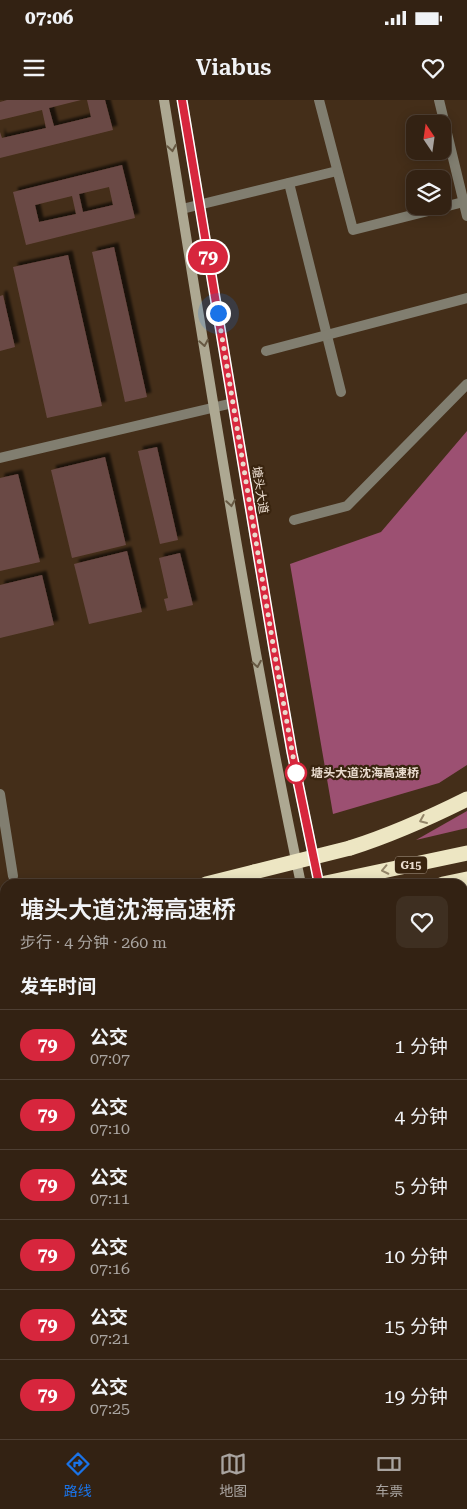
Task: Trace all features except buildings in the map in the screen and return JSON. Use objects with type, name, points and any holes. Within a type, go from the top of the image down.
[{"type":"highway","points":[[226,879],[350,848],[429,818],[467,799]]},
{"type":"highway","name":"G15","points":[[342,879],[467,853]]},
{"type":"main road","points":[[164,100],[264,700],[299,879]]},
{"type":"main road","name":"塘头大道","points":[[182,100],[292,753],[319,879]]},
{"type":"street","points":[[319,100],[352,230],[465,201]]},
{"type":"street","points":[[439,100],[465,201],[467,216]]},
{"type":"street","points":[[182,209],[337,170]]},
{"type":"street","points":[[289,182],[341,392]]},
{"type":"street","points":[[266,351],[467,298]]},
{"type":"street","points":[[294,520],[346,506],[467,384]]},
{"type":"street","points":[[0,458],[233,402]]},
{"type":"street","points":[[0,794],[4,849],[13,876]]},
{"type":"shaded area","points":[[467,431],[467,765],[439,783],[333,814],[290,564],[381,532]]},
{"type":"shaded area","points":[[467,811],[467,828],[416,840]]},
{"type":"bus line","name":"79","points":[[182,100],[274,650],[292,753],[318,879]]},
{"type":"place","name":"塘头大道沈海高速桥","points":[[296,773]]},
{"type":"route","points":[[218,313],[296,773]]}]
